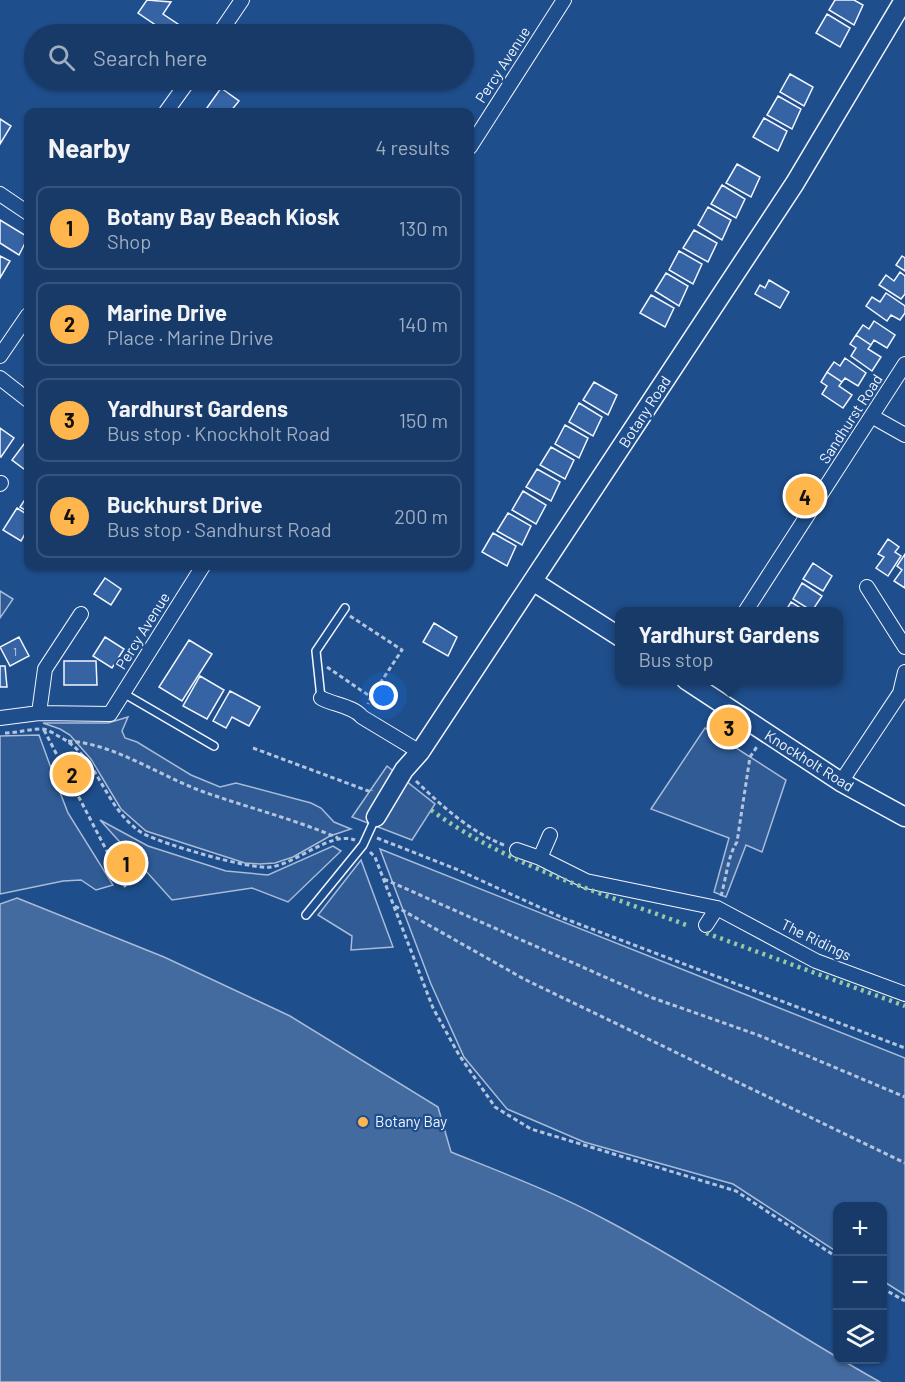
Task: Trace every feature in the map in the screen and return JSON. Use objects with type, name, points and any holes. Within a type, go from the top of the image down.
[{"type":"street","points":[[226,24],[242,0]]},
{"type":"street","name":"Percy Avenue","points":[[474,141],[564,0]]},
{"type":"street","name":"Botany Road","points":[[376,817],[404,770],[420,752],[534,582],[795,183],[904,0]]},
{"type":"street","points":[[169,108],[182,90]]},
{"type":"street","points":[[0,194],[24,210]]},
{"type":"street","points":[[0,356],[24,321]]},
{"type":"street","name":"Sandhurst Road","points":[[748,607],[873,417],[905,364]]},
{"type":"street","points":[[0,378],[24,397]]},
{"type":"street","points":[[873,417],[905,435]]},
{"type":"street","name":"Percy Avenue","points":[[39,713],[110,714],[200,570]]},
{"type":"street","points":[[534,582],[615,634]]},
{"type":"street","points":[[867,587],[905,647]]},
{"type":"street","points":[[0,718],[39,713],[45,669],[81,614]]},
{"type":"street","points":[[841,782],[900,693],[905,672]]},
{"type":"street","name":"Knockholt Road","points":[[697,685],[766,734],[841,782],[905,817]]},
{"type":"street","points":[[321,698],[332,704],[357,711],[362,717],[420,752]]},
{"type":"street","points":[[540,858],[550,835]]},
{"type":"street","name":"The Ridings","points":[[517,850],[540,858],[586,881],[717,908],[816,961],[905,994]]},
{"type":"street","points":[[706,925],[717,908]]},
{"type":"lane","points":[[321,698],[316,651],[343,609]]},
{"type":"lane","points":[[123,693],[214,746]]},
{"type":"lane","points":[[306,915],[363,845],[376,817]]},
{"type":"path","points":[[343,609],[402,650],[367,704],[376,709]]},
{"type":"path","points":[[316,659],[371,696]]},
{"type":"path","points":[[0,733],[43,729],[68,741],[88,760],[116,808],[144,834],[245,867],[270,867],[291,861],[338,838]]},
{"type":"path","points":[[43,729],[126,888]]},
{"type":"path","points":[[717,908],[730,868],[729,854],[737,842],[750,757],[766,734]]},
{"type":"path","points":[[68,741],[91,742],[203,792],[300,821],[338,838],[353,839],[363,845],[375,857],[433,1008],[459,1055],[495,1107],[531,1129],[736,1191],[834,1256]]},
{"type":"path","points":[[253,748],[371,792],[378,782]]},
{"type":"path","points":[[404,770],[442,808],[486,838],[517,850]]},
{"type":"path","points":[[368,835],[456,869],[563,918],[905,1048]]},
{"type":"path","points":[[384,879],[650,997],[758,1035],[905,1097]]},
{"type":"path","points":[[394,905],[524,979],[905,1164]]},
{"type":"path","points":[[887,1291],[905,1301]]},
{"type":"shaded area","points":[[0,591],[13,599],[0,618]]},
{"type":"shaded area","points":[[128,717],[122,731],[125,738],[137,742],[191,775],[220,787],[236,783],[311,803],[321,808],[334,822],[351,829],[330,836],[293,857],[275,863],[260,864],[245,863],[146,831],[121,809],[91,759],[70,735],[43,723],[108,723]]},
{"type":"shaded area","points":[[705,728],[786,780],[762,852],[746,845],[726,897],[714,892],[729,838],[651,809]]},
{"type":"shaded area","points":[[39,735],[51,768],[57,772],[53,774],[68,813],[113,885],[96,890],[81,880],[63,881],[0,894],[0,736]]},
{"type":"shaded area","points":[[387,766],[435,804],[412,840],[352,817]]},
{"type":"shaded area","points":[[100,820],[148,846],[226,871],[268,875],[333,846],[341,851],[288,902],[252,888],[172,900]]},
{"type":"shaded area","points":[[380,849],[905,1058],[905,1295],[887,1284],[887,1202],[833,1202],[833,1249],[733,1184],[584,1142],[507,1109],[464,1057],[431,984]]},
{"type":"shaded area","points":[[361,860],[393,947],[351,950],[352,936],[318,915]]},
{"type":"shaded area","points":[[17,898],[164,957],[290,1016],[438,1107],[451,1152],[549,1192],[606,1220],[833,1354],[833,1364],[849,1364],[880,1382],[0,1382],[0,904]]},
{"type":"building","points":[[147,0],[171,2],[163,14],[178,24],[154,24],[138,13]]},
{"type":"building","points":[[835,0],[854,0],[863,5],[854,25],[829,10]]},
{"type":"building","points":[[827,14],[850,28],[840,47],[816,33]]},
{"type":"building","points":[[790,74],[813,87],[804,106],[780,92]]},
{"type":"building","points":[[220,90],[224,90],[239,101],[233,108],[207,108]]},
{"type":"building","points":[[778,96],[801,109],[792,129],[767,115]]},
{"type":"building","points":[[764,118],[787,131],[778,151],[753,137]]},
{"type":"building","points":[[0,119],[11,126],[0,144]]},
{"type":"building","points":[[737,164],[760,177],[751,197],[726,183]]},
{"type":"building","points":[[722,185],[745,199],[736,218],[711,204]]},
{"type":"building","points":[[708,207],[731,220],[722,240],[698,225]]},
{"type":"building","points":[[0,220],[24,235],[24,245],[19,255],[0,243]]},
{"type":"building","points":[[694,230],[717,243],[708,262],[683,248]]},
{"type":"building","points":[[679,251],[702,264],[693,284],[669,270]]},
{"type":"building","points":[[0,256],[10,261],[0,278]]},
{"type":"building","points":[[902,256],[905,258],[905,271],[896,265]]},
{"type":"building","points":[[900,272],[905,276],[905,294],[901,299],[879,285],[886,275],[894,281]]},
{"type":"building","points":[[666,273],[688,286],[679,306],[655,291]]},
{"type":"building","points":[[769,280],[789,292],[780,308],[755,294],[760,285],[765,288]]},
{"type":"building","points":[[886,293],[905,306],[905,313],[900,320],[891,315],[887,321],[866,306],[872,297],[880,302]]},
{"type":"building","points":[[651,295],[674,308],[665,327],[640,313]]},
{"type":"building","points":[[874,321],[895,335],[887,348],[874,340],[871,345],[856,335],[863,325],[869,329]]},
{"type":"building","points":[[856,335],[871,345],[868,349],[881,357],[872,371],[851,356],[856,348],[850,344]]},
{"type":"building","points":[[845,358],[866,373],[858,386],[845,378],[842,382],[827,372],[834,362],[840,366]]},
{"type":"building","points":[[827,372],[842,382],[839,386],[852,395],[843,408],[822,394],[827,386],[821,382]]},
{"type":"building","points":[[594,382],[617,395],[608,415],[583,400]]},
{"type":"building","points":[[579,403],[602,417],[593,436],[569,422]]},
{"type":"building","points":[[565,425],[588,438],[579,458],[555,444]]},
{"type":"building","points":[[0,428],[14,438],[1,457],[0,457]]},
{"type":"building","points":[[24,444],[24,469],[12,460]]},
{"type":"building","points":[[551,447],[574,460],[565,479],[540,465]]},
{"type":"building","points":[[537,469],[560,482],[551,501],[526,487]]},
{"type":"building","points":[[523,491],[546,505],[536,524],[512,510]]},
{"type":"building","points":[[17,508],[24,512],[24,536],[21,541],[3,530]]},
{"type":"building","points":[[508,513],[531,526],[522,545],[497,531]]},
{"type":"building","points":[[493,533],[516,546],[507,566],[482,552]]},
{"type":"building","points":[[888,539],[899,547],[895,552],[901,556],[888,576],[876,568],[884,557],[878,554]]},
{"type":"building","points":[[905,554],[905,588],[894,581],[902,570],[897,566]]},
{"type":"building","points":[[813,563],[832,576],[823,591],[803,579]]},
{"type":"building","points":[[105,578],[121,589],[111,605],[94,594]]},
{"type":"building","points":[[802,583],[822,596],[815,607],[806,607],[793,599]]},
{"type":"building","points":[[791,602],[799,607],[788,607]]},
{"type":"building","points":[[434,623],[457,637],[448,656],[423,642]]},
{"type":"building","points":[[19,637],[29,656],[10,666],[0,647]]},
{"type":"building","points":[[105,637],[124,649],[112,668],[93,656]]},
{"type":"building","points":[[189,640],[212,654],[182,701],[159,687]]},
{"type":"building","points":[[64,661],[96,661],[97,685],[64,685]]},
{"type":"building","points":[[0,666],[5,666],[7,687],[0,687]]},
{"type":"building","points":[[200,676],[224,690],[207,719],[183,706]]},
{"type":"building","points":[[230,691],[260,707],[249,726],[232,717],[226,728],[213,721]]},
{"type":"building","points":[[72,767],[78,779],[72,782],[66,769]]},
{"type":"hedge","points":[[431,810],[461,830],[524,863],[589,890],[689,926]]},
{"type":"hedge","points":[[706,933],[905,1006]]},
{"type":"place","name":"Buckhurst Drive","points":[[805,496]]},
{"type":"place","name":"Yardhurst Gardens","points":[[729,727]]},
{"type":"place","name":"Marine Drive","points":[[72,774]]},
{"type":"place","name":"Botany Bay Beach Kiosk","points":[[126,863]]},
{"type":"place","name":"Botany Bay","points":[[363,1122]]}]
